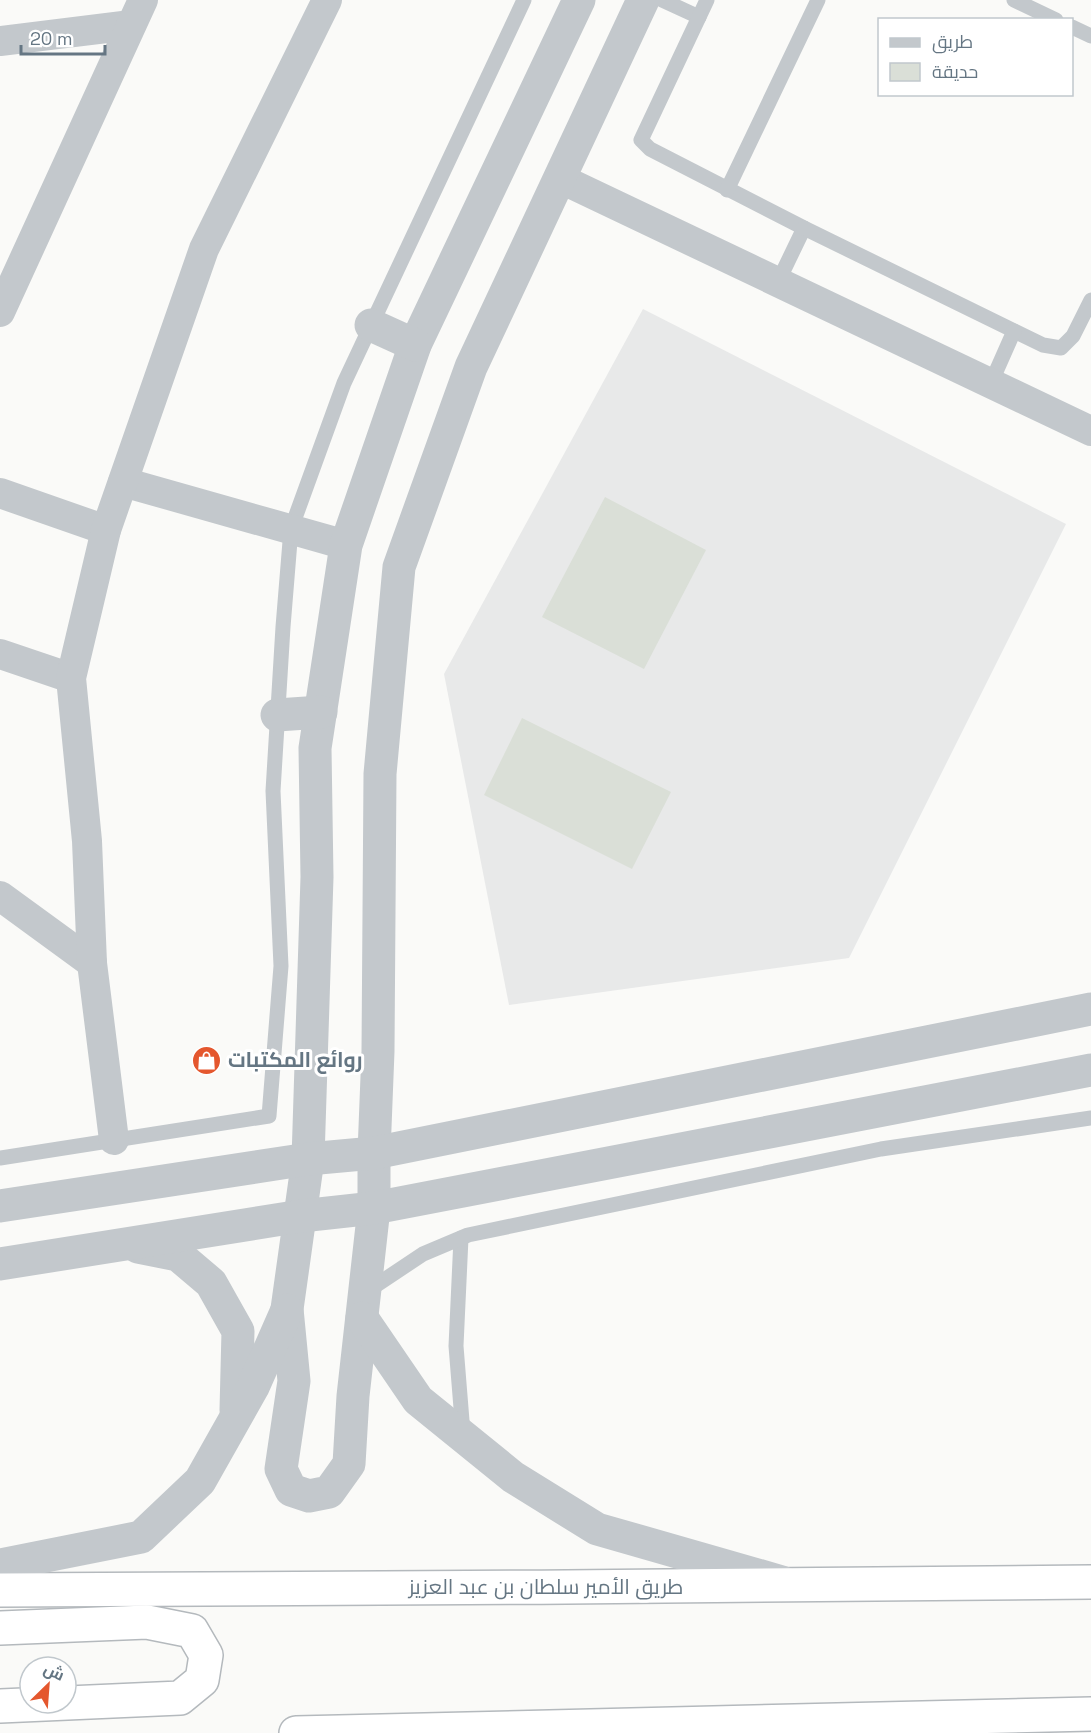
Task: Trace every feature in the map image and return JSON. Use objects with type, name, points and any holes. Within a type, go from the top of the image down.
[{"type":"highway","name":"طريق الأمير سلطان بن عبد العزيز","points":[[0,1590],[801,1587],[1091,1582]]},
{"type":"highway","points":[[0,1628],[147,1622],[192,1631],[206,1655],[202,1680],[180,1698],[0,1706]]},
{"type":"highway","points":[[296,1733],[582,1729],[1091,1714]]},
{"type":"street","points":[[114,1140],[92,963],[87,841],[71,678],[106,530],[204,249],[327,0]]},
{"type":"street","points":[[579,0],[415,345],[346,545],[315,748],[317,877],[308,1159],[287,1309],[294,1381],[281,1469],[291,1490],[309,1496],[329,1492],[349,1464],[353,1396],[374,1208],[378,1051],[380,774],[399,567],[471,367],[643,0]]},
{"type":"street","points":[[0,41],[137,12]]},
{"type":"street","points":[[0,312],[137,12]]},
{"type":"street","points":[[559,178],[1091,430]]},
{"type":"street","points":[[371,325],[415,345]]},
{"type":"street","points":[[123,482],[346,545]]},
{"type":"street","points":[[0,493],[106,530]]},
{"type":"street","points":[[0,654],[71,678]]},
{"type":"street","points":[[277,715],[321,712]]},
{"type":"street","points":[[0,896],[92,963]]},
{"type":"street","points":[[0,1206],[308,1159],[374,1153],[1091,1009]]},
{"type":"street","points":[[0,1264],[301,1216],[374,1208],[1091,1070]]},
{"type":"street","points":[[125,1244],[178,1255],[212,1282],[238,1330],[235,1418]]},
{"type":"street","points":[[363,1305],[418,1400],[513,1478],[597,1529],[801,1587]]},
{"type":"street","points":[[0,1565],[141,1537],[200,1481],[253,1387],[287,1309]]},
{"type":"lane","points":[[0,1158],[269,1116],[281,966],[273,791],[291,529],[344,383],[524,0]]},
{"type":"lane","points":[[662,0],[699,17]]},
{"type":"lane","points":[[708,0],[641,140],[650,149],[727,190],[1043,345],[1061,348],[1073,336],[1091,300]]},
{"type":"lane","points":[[727,190],[818,0]]},
{"type":"lane","points":[[1014,0],[1052,18]]},
{"type":"lane","points":[[1073,28],[1091,36]]},
{"type":"lane","points":[[778,282],[804,228]]},
{"type":"lane","points":[[991,383],[1014,331]]},
{"type":"lane","points":[[363,1305],[423,1254],[480,1232],[881,1149],[1091,1118]]},
{"type":"lane","points":[[461,1238],[456,1346],[463,1437]]},
{"type":"shaded area","points":[[643,309],[1066,524],[849,958],[509,1005],[444,674]]},
{"type":"green space","points":[[605,497],[706,550],[644,669],[542,617]]},
{"type":"green space","points":[[522,718],[671,792],[632,869],[484,795]]},
{"type":"place","name":"روائع المكتبات","points":[[207,1060]]}]
